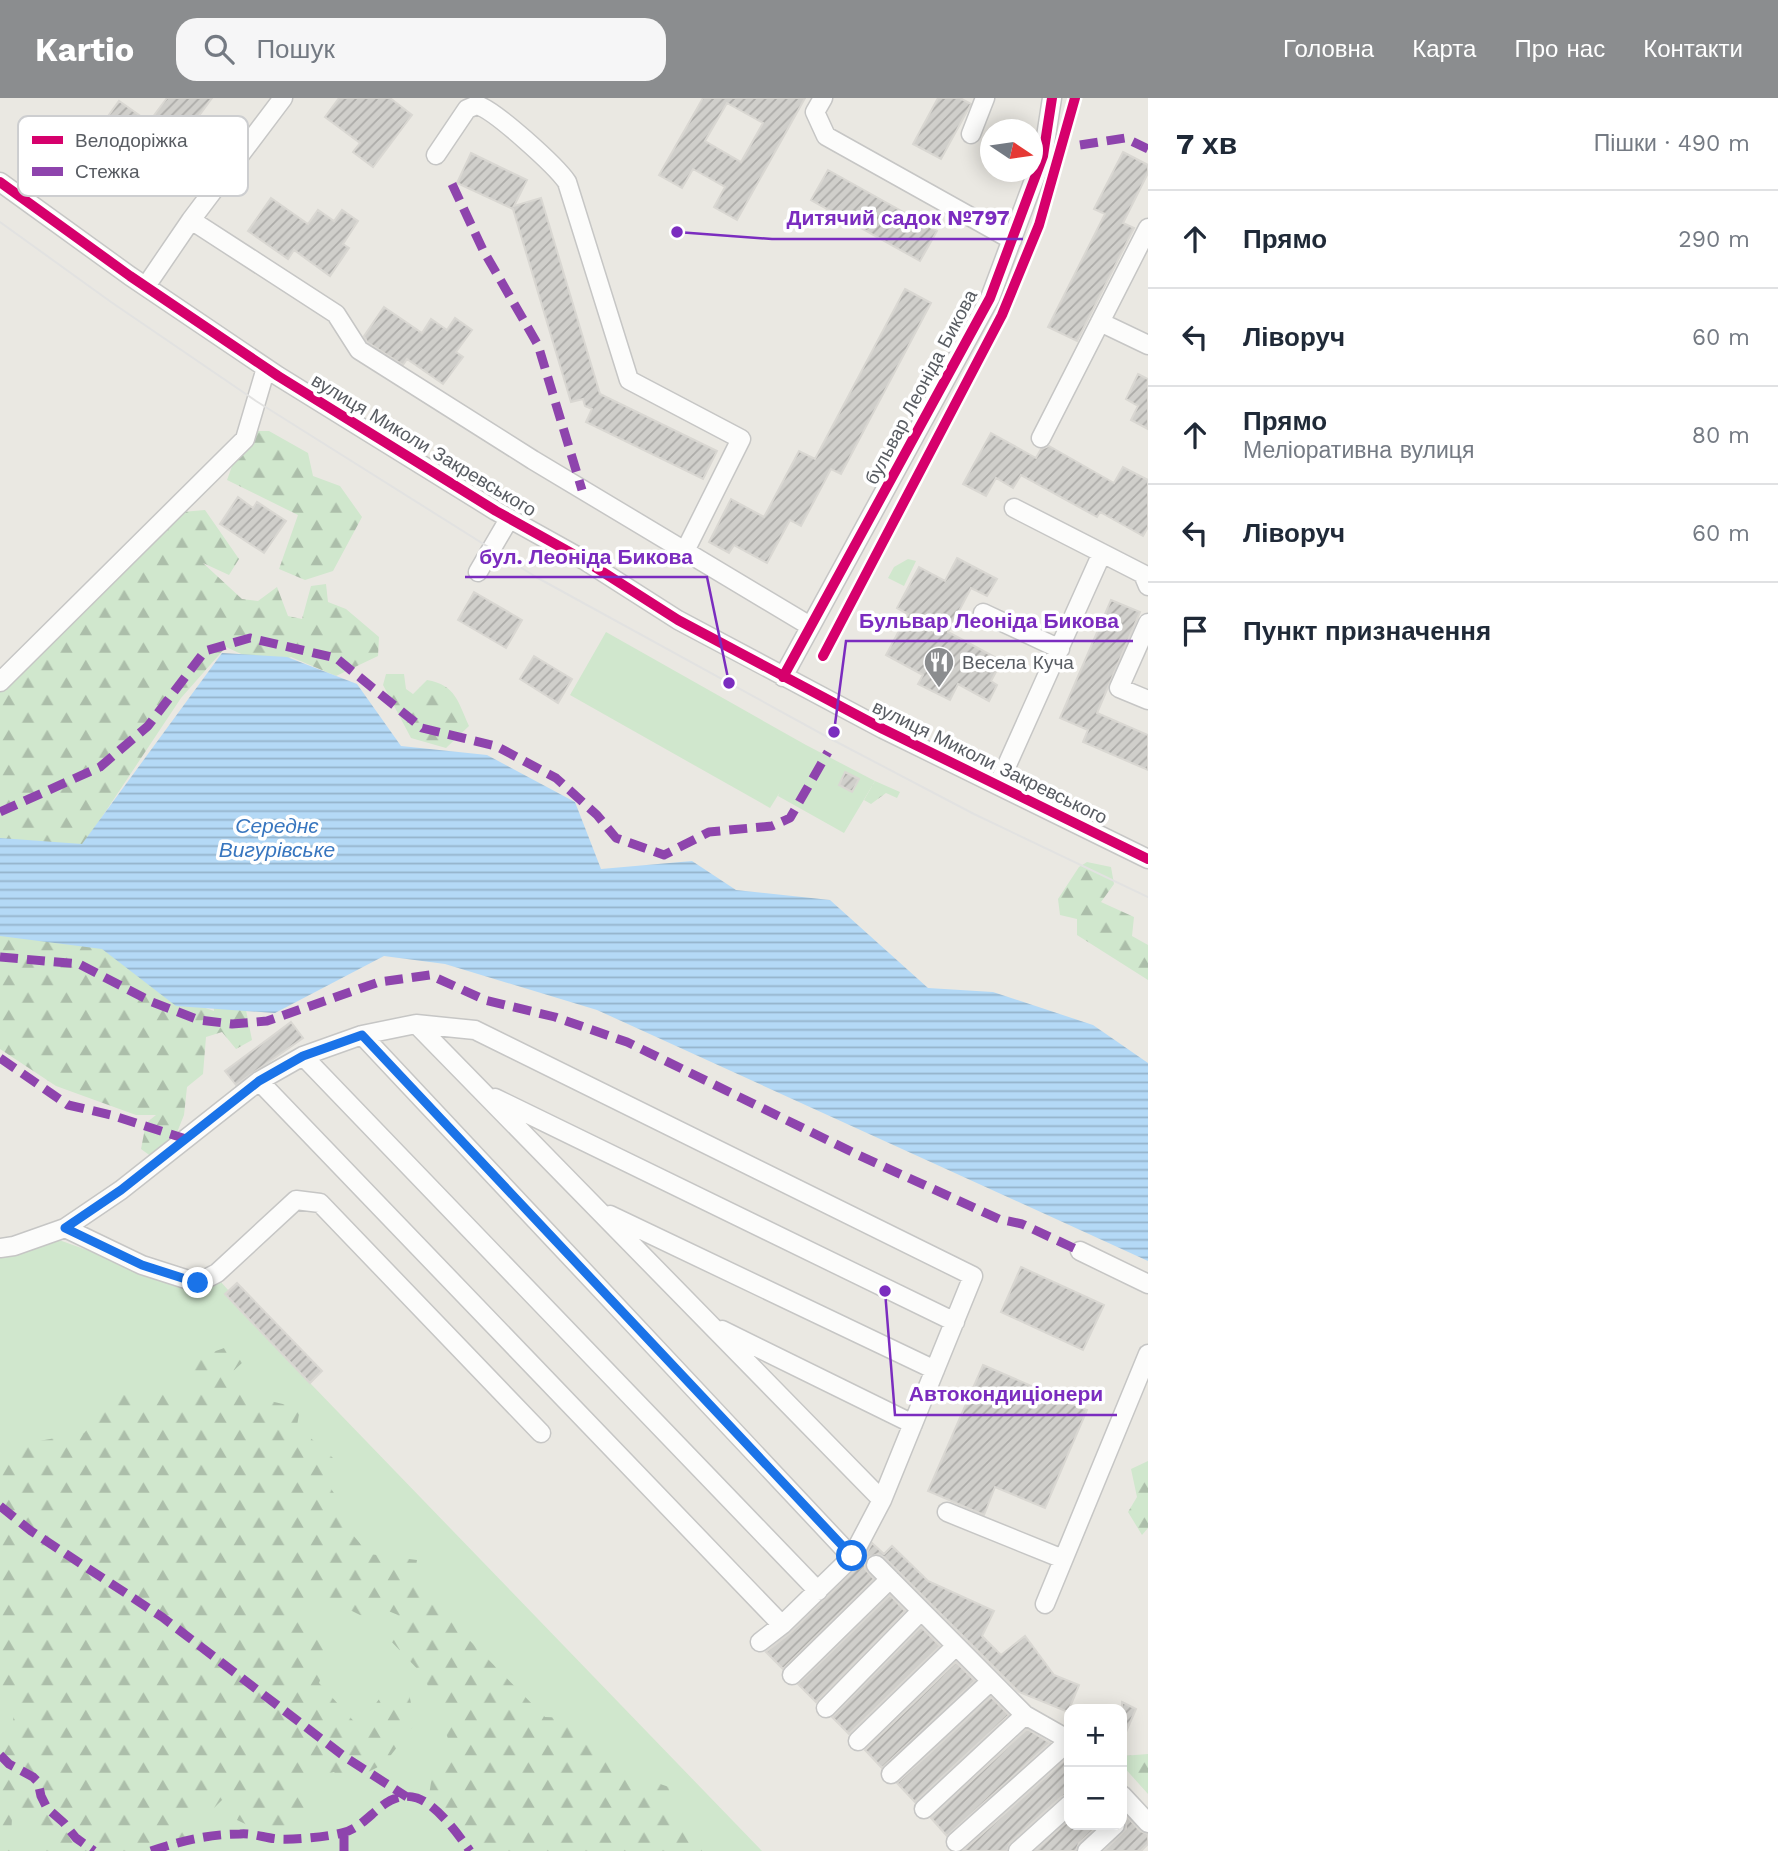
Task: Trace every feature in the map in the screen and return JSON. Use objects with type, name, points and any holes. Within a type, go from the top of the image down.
[{"type":"street","points":[[248,144],[283,98]]},
{"type":"street","points":[[823,98],[815,112],[826,136],[1012,240]]},
{"type":"street","points":[[971,134],[985,98]]},
{"type":"street","name":"бульвар Леоніда Бикова","points":[[783,677],[990,298],[1043,156],[1052,98]]},
{"type":"street","points":[[436,155],[467,109],[477,105],[490,111],[553,166],[567,182],[629,380],[741,439],[685,551]]},
{"type":"street","name":"вулиця Миколи Закревського","points":[[0,182],[18,195]]},
{"type":"street","name":"вулиця Миколи Закревського","points":[[20,196],[266,368],[509,519],[584,560],[678,620],[883,729],[1148,859]]},
{"type":"street","points":[[146,286],[209,196]]},
{"type":"street","points":[[191,220],[336,314],[359,350],[533,460],[810,626]]},
{"type":"street","points":[[1041,438],[1148,228]]},
{"type":"street","points":[[1100,322],[1148,345]]},
{"type":"street","points":[[0,682],[245,439],[266,368]]},
{"type":"street","points":[[1014,508],[1146,575]]},
{"type":"street","points":[[478,572],[509,519]]},
{"type":"street","points":[[998,785],[1102,553]]},
{"type":"street","points":[[983,613],[1060,649]]},
{"type":"street","points":[[1148,623],[1119,688],[1148,700]]},
{"type":"street","points":[[416,1024],[882,1500]]},
{"type":"street","points":[[0,1248],[14,1246],[65,1228],[121,1190],[259,1081],[303,1056],[362,1035],[416,1024],[475,1030],[973,1276],[882,1500],[852,1556],[782,1625],[760,1642]]},
{"type":"street","points":[[362,1035],[852,1556]]},
{"type":"street","points":[[303,1056],[818,1591]]},
{"type":"street","points":[[259,1081],[782,1625]]},
{"type":"street","points":[[483,1092],[955,1322]]},
{"type":"street","points":[[65,1228],[142,1265],[198,1283],[217,1273],[296,1200],[320,1203],[541,1433]]},
{"type":"street","points":[[599,1210],[935,1370]]},
{"type":"street","points":[[1080,1251],[1148,1284]]},
{"type":"street","points":[[710,1324],[913,1424]]},
{"type":"street","points":[[1045,1604],[1148,1354]]},
{"type":"street","points":[[947,1512],[1063,1559]]},
{"type":"street","points":[[876,1565],[1025,1715],[1064,1738]]},
{"type":"street","points":[[792,1675],[890,1579]]},
{"type":"street","points":[[826,1708],[921,1611]]},
{"type":"street","points":[[858,1741],[956,1646]]},
{"type":"street","points":[[891,1774],[991,1681]]},
{"type":"street","points":[[924,1809],[1025,1715]]},
{"type":"street","points":[[956,1842],[1064,1745]]},
{"type":"street","points":[[1127,1808],[1148,1823]]},
{"type":"street","points":[[1018,1851],[1064,1810]]},
{"type":"street","points":[[1087,1851],[1110,1830]]},
{"type":"green space","points":[[257,431],[269,431],[308,453],[313,476],[340,486],[362,517],[333,571],[305,580],[279,569],[298,515],[227,480],[236,455]]},
{"type":"green space","points":[[205,510],[239,559],[229,575],[203,563],[242,599],[258,601],[277,587],[288,616],[302,619],[311,586],[326,584],[328,602],[346,609],[379,637],[378,656],[336,676],[291,657],[270,667],[226,647],[181,698],[82,847],[0,840],[0,686],[182,512]]},
{"type":"green space","points":[[908,559],[916,561],[904,586],[888,578],[894,567]]},
{"type":"green space","points":[[606,632],[875,781],[844,833],[778,796],[780,792],[770,808],[570,695]]},
{"type":"green space","points":[[386,674],[404,674],[406,689],[413,694],[427,680],[444,686],[459,702],[469,726],[446,748],[411,738],[383,685]]},
{"type":"green space","points":[[875,781],[900,792],[897,798],[886,793],[871,804],[864,800]]},
{"type":"green space","points":[[1087,862],[1111,867],[1114,884],[1101,902],[1134,917],[1132,936],[1148,945],[1148,980],[1077,935],[1077,919],[1060,915],[1058,899],[1079,867]]},
{"type":"green space","points":[[53,912],[191,1003],[214,1011],[212,988],[242,990],[252,1040],[236,1049],[222,1032],[206,1037],[203,1074],[187,1087],[184,1115],[172,1145],[152,1157],[141,1149],[146,1123],[156,1115],[136,1115],[56,1086],[0,1049],[0,922]]},
{"type":"green space","points":[[59,1240],[190,1287],[220,1281],[229,1291],[225,1295],[762,1851],[0,1851],[0,1256]]},
{"type":"green space","points":[[227,1347],[243,1362],[229,1375],[232,1392],[300,1408],[297,1426],[333,1458],[325,1480],[349,1515],[347,1528],[369,1554],[417,1560],[413,1583],[545,1717],[569,1718],[622,1771],[669,1787],[672,1811],[703,1842],[702,1851],[475,1851],[462,1832],[428,1802],[432,1776],[452,1749],[424,1676],[388,1638],[398,1615],[381,1608],[362,1616],[320,1595],[309,1616],[328,1660],[319,1683],[359,1727],[387,1688],[408,1688],[415,1724],[384,1764],[344,1784],[334,1772],[305,1780],[304,1828],[272,1837],[237,1820],[242,1801],[228,1794],[210,1812],[189,1809],[184,1826],[192,1851],[38,1851],[31,1819],[12,1819],[10,1851],[0,1851],[0,1726],[12,1726],[18,1694],[0,1689],[0,1470],[16,1445],[84,1433],[121,1395],[189,1390],[196,1358]]},
{"type":"green space","points":[[1148,1461],[1148,1528],[1142,1535],[1128,1512],[1137,1497],[1131,1469]]},
{"type":"green space","points":[[1148,1754],[1148,1794],[1127,1771],[1127,1756]]},
{"type":"water","name":"Середнє Вигурівське","points":[[222,653],[287,657],[357,684],[401,746],[487,755],[575,802],[601,869],[692,861],[736,890],[830,900],[928,988],[993,992],[1093,1025],[1148,1063],[1148,1261],[597,1010],[445,964],[384,956],[275,1013],[176,1006],[102,949],[0,936],[0,838],[82,844]]},
{"type":"building","points":[[167,98],[212,98],[199,116],[154,116]]},
{"type":"building","points":[[339,98],[390,98],[412,115],[373,167],[353,152],[360,143],[325,117]]},
{"type":"building","points":[[703,98],[805,98],[737,220],[714,207],[725,187],[693,169],[682,188],[659,175]],"holes":[[[727,103],[763,123],[741,162],[705,141]]]},
{"type":"building","points":[[938,98],[960,98],[971,104],[941,159],[913,144]]},
{"type":"building","points":[[119,101],[140,116],[108,116]]},
{"type":"building","points":[[1123,152],[1148,165],[1148,173],[1123,223],[1134,228],[1077,341],[1048,327],[1105,214],[1094,209]]},
{"type":"building","points":[[471,153],[527,180],[514,206],[541,198],[600,394],[717,451],[703,479],[586,422],[592,409],[585,406],[583,399],[571,402],[513,209],[457,183]]},
{"type":"building","points":[[828,170],[937,231],[920,261],[811,200]]},
{"type":"building","points":[[271,198],[308,224],[318,210],[334,221],[342,210],[358,221],[343,244],[349,248],[330,276],[294,250],[288,259],[248,231]]},
{"type":"building","points":[[905,289],[931,303],[841,474],[831,469],[801,526],[790,520],[767,563],[734,545],[729,553],[709,542],[731,499],[764,517],[799,451],[815,459]]},
{"type":"building","points":[[384,307],[422,333],[431,319],[447,330],[455,318],[472,330],[456,352],[463,357],[443,384],[407,359],[403,365],[367,342],[364,336]]},
{"type":"building","points":[[1138,374],[1148,379],[1148,429],[1131,420],[1138,406],[1126,399]]},
{"type":"building","points":[[991,433],[1036,458],[1041,449],[1049,446],[1114,483],[1123,467],[1148,480],[1148,527],[1143,536],[1100,512],[1097,517],[1021,475],[1013,488],[996,478],[986,496],[963,484]]},
{"type":"building","points":[[238,497],[253,508],[257,502],[286,521],[264,553],[220,524]]},
{"type":"building","points":[[957,558],[997,579],[987,596],[971,588],[948,632],[1002,661],[991,681],[997,685],[989,701],[958,684],[950,700],[918,684],[923,675],[886,655],[908,614],[897,608],[919,567],[945,581]]},
{"type":"building","points":[[474,592],[522,620],[506,648],[458,620]]},
{"type":"building","points":[[1111,600],[1140,612],[1097,713],[1148,735],[1148,770],[1083,742],[1088,730],[1060,718]]},
{"type":"building","points":[[534,656],[572,679],[558,703],[520,679]]},
{"type":"building","points":[[845,772],[859,779],[852,792],[839,785]]},
{"type":"building","points":[[291,1022],[303,1038],[236,1085],[225,1071]]},
{"type":"building","points":[[1021,1267],[1104,1305],[1083,1350],[1001,1312]]},
{"type":"building","points":[[237,1283],[322,1371],[310,1383],[225,1294]]},
{"type":"building","points":[[983,1365],[1087,1410],[1045,1508],[995,1487],[984,1515],[928,1491]]},
{"type":"building","points":[[872,1543],[884,1554],[892,1546],[928,1581],[994,1611],[982,1636],[1001,1655],[1025,1636],[1054,1675],[1079,1685],[1071,1704],[1064,1704],[1064,1710],[1019,1692],[878,1554],[869,1557],[865,1563],[865,1569],[874,1579],[783,1669],[766,1652],[790,1633],[860,1565]]},
{"type":"building","points":[[890,1595],[905,1611],[816,1702],[798,1684]]},
{"type":"building","points":[[921,1627],[940,1646],[849,1734],[832,1717]]},
{"type":"building","points":[[956,1662],[975,1681],[882,1768],[865,1750]]},
{"type":"building","points":[[991,1697],[1009,1715],[915,1802],[897,1783]]},
{"type":"building","points":[[1127,1704],[1136,1709],[1127,1730]]},
{"type":"building","points":[[1027,1729],[1050,1743],[947,1836],[931,1818]]},
{"type":"building","points":[[1064,1760],[1064,1796],[1010,1843],[1007,1851],[963,1851]]},
{"type":"building","points":[[1127,1817],[1140,1831],[1148,1834],[1148,1844],[1141,1851],[1104,1851],[1127,1830]]},
{"type":"building","points":[[1064,1825],[1064,1830],[1093,1830],[1079,1843],[1076,1851],[1035,1851]]},
{"type":"tram line","points":[[0,222],[256,401],[536,577],[974,814],[1148,897]]},
{"type":"marked path","points":[[1080,145],[1125,138],[1148,149]]},
{"type":"marked path","points":[[452,184],[483,250],[538,345],[582,490]]},
{"type":"marked path","points":[[0,812],[100,767],[148,726],[205,651],[250,638],[336,658],[422,728],[496,746],[556,778],[597,815],[616,838],[664,855],[709,832],[772,826],[790,818],[828,752]]},
{"type":"marked path","points":[[0,957],[79,964],[152,1002],[199,1020],[232,1024],[267,1021],[379,982],[430,975],[485,1000],[555,1017],[627,1042],[856,1154],[999,1219],[1022,1224],[1080,1251]]},
{"type":"marked path","points":[[0,1058],[68,1105],[111,1115],[186,1139]]},
{"type":"marked path","points":[[0,1506],[31,1531],[162,1617],[345,1757],[407,1797]]},
{"type":"marked path","points":[[0,1755],[9,1764],[38,1782],[47,1808],[76,1838],[94,1851]]},
{"type":"marked path","points":[[151,1851],[217,1835],[245,1834],[285,1839],[342,1833],[361,1824],[386,1803],[405,1796],[417,1798],[432,1807],[470,1851]]},
{"type":"marked path","points":[[344,1833],[344,1851]]},
{"type":"cycle path","points":[[783,677],[990,298],[1043,156],[1052,98]]},
{"type":"cycle path","points":[[823,656],[1002,315],[1039,225],[1075,98]]},
{"type":"cycle path","points":[[0,182],[18,195]]},
{"type":"cycle path","points":[[19,196],[130,276],[278,376],[496,511],[584,560],[678,620],[883,729],[1148,859]]},
{"type":"place","name":"Дитячий садок №797","points":[[677,232]]},
{"type":"place","name":"бул. Леоніда Бикова","points":[[729,683]]},
{"type":"place","name":"Весела Куча","points":[[939,689]]},
{"type":"place","name":"Бульвар Леоніда Бикова","points":[[834,732]]},
{"type":"place","name":"Автокондиціонери","points":[[885,1291]]},
{"type":"route","points":[[198,1283],[142,1265],[65,1228],[121,1190],[259,1081],[303,1056],[362,1035],[852,1556]]}]
